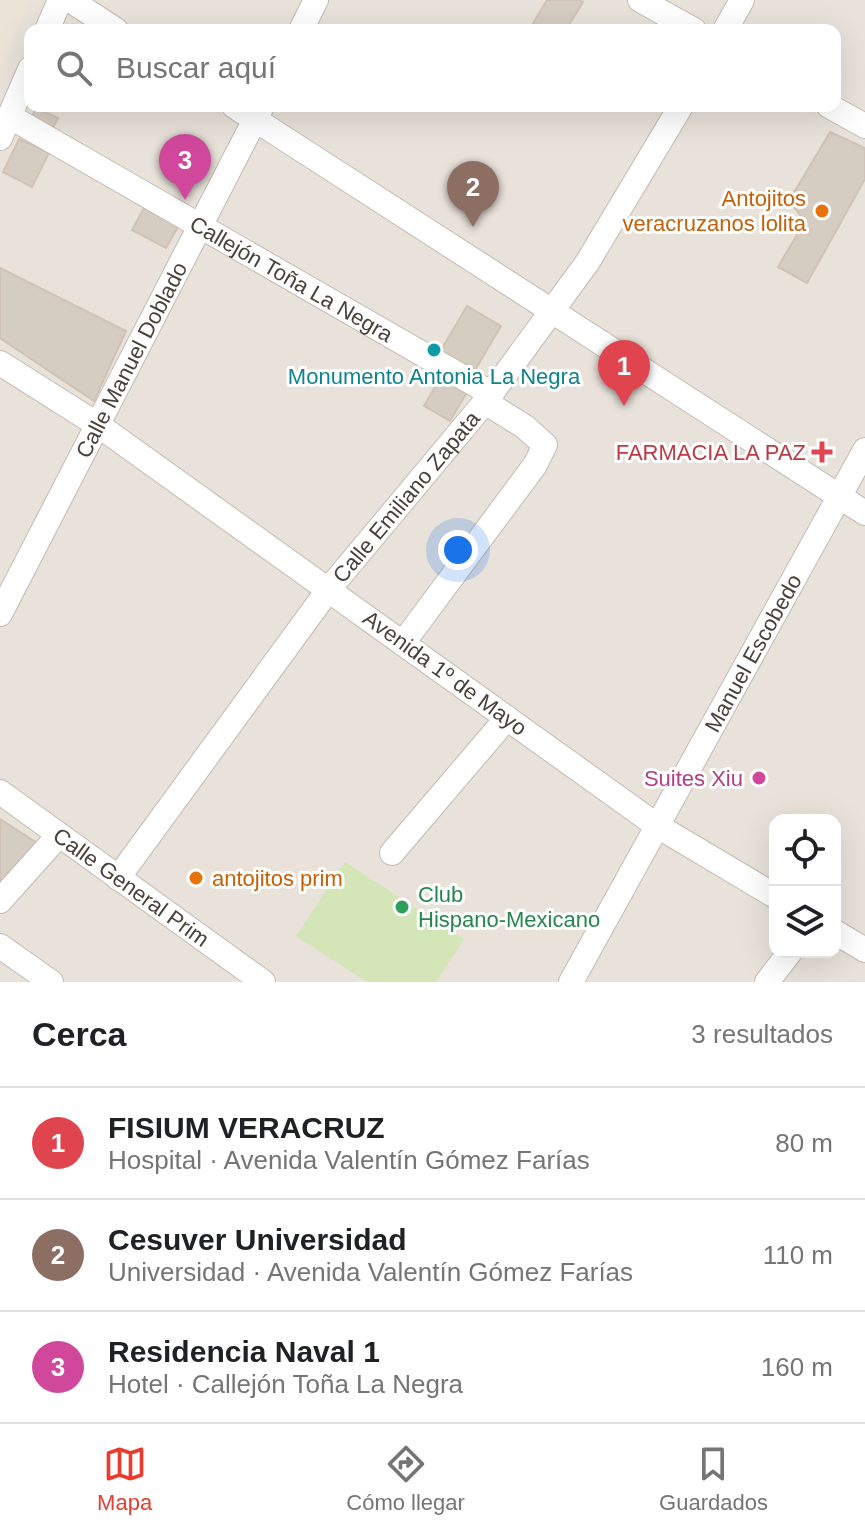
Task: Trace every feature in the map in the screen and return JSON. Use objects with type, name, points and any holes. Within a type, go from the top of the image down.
[{"type":"street","points":[[50,24],[60,0]]},
{"type":"street","points":[[70,0],[107,24]]},
{"type":"street","points":[[304,24],[316,0]]},
{"type":"street","points":[[640,0],[683,24]]},
{"type":"street","points":[[728,24],[742,0]]},
{"type":"street","points":[[5,127],[24,83]]},
{"type":"street","name":"Calle Emiliano Zapata","points":[[118,878],[329,589],[488,398],[587,263],[677,112]]},
{"type":"street","points":[[840,112],[865,126]]},
{"type":"street","points":[[258,113],[550,312],[838,499],[865,513]]},
{"type":"street","name":"Calle Manuel Doblado","points":[[0,614],[258,113]]},
{"type":"street","name":"Callejón Toña La Negra","points":[[5,127],[200,227],[488,398],[545,445],[535,465],[403,643]]},
{"type":"street","name":"Avenida 1º de Mayo","points":[[0,363],[98,425],[656,825],[769,892]]},
{"type":"street","name":"Manuel Escobedo","points":[[571,982],[863,458]]},
{"type":"street","points":[[392,853],[507,718]]},
{"type":"street","name":"Calle General Prim","points":[[0,792],[263,982]]},
{"type":"street","points":[[0,901],[59,835]]},
{"type":"street","points":[[841,936],[865,950]]},
{"type":"street","points":[[0,946],[51,982]]},
{"type":"street","points":[[767,982],[785,958]]},
{"type":"shaded area","points":[[0,0],[865,0],[865,982],[0,982]]},
{"type":"shaded area","points":[[0,0],[30,0],[0,70]]},
{"type":"green space","points":[[345,862],[464,939],[436,982],[367,982],[296,936]]},
{"type":"building","points":[[547,0],[583,2],[570,24],[533,24]]},
{"type":"building","points":[[34,112],[45,112],[58,118],[52,130],[30,120]]},
{"type":"building","name":"Antojitos veracruzanos lolita","points":[[830,132],[865,148],[865,179],[807,283],[778,267],[805,221],[789,201]]},
{"type":"building","points":[[19,139],[49,153],[32,187],[3,172]]},
{"type":"building","points":[[146,204],[181,222],[166,248],[132,230]]},
{"type":"building","points":[[0,268],[126,331],[94,401],[0,338]]},
{"type":"building","points":[[467,306],[501,326],[471,377],[437,357]]},
{"type":"building","points":[[443,373],[469,389],[450,421],[424,406]]},
{"type":"building","points":[[0,819],[37,843],[0,884]]},
{"type":"place","name":"Residencia Naval 1","points":[[185,200]]},
{"type":"place","name":"Antojitos veracruzanos lolita","points":[[822,211]]},
{"type":"place","name":"Cesuver Universidad","points":[[473,227]]},
{"type":"place","name":"Monumento Antonia La Negra","points":[[434,350]]},
{"type":"place","name":"FISIUM VERACRUZ","points":[[624,406]]},
{"type":"place","name":"FARMACIA LA PAZ","points":[[822,452]]},
{"type":"place","name":"Suites Xiu","points":[[759,778]]},
{"type":"place","name":"antojitos prim","points":[[196,878]]},
{"type":"place","name":"Club Hispano-Mexicano","points":[[402,907]]}]
